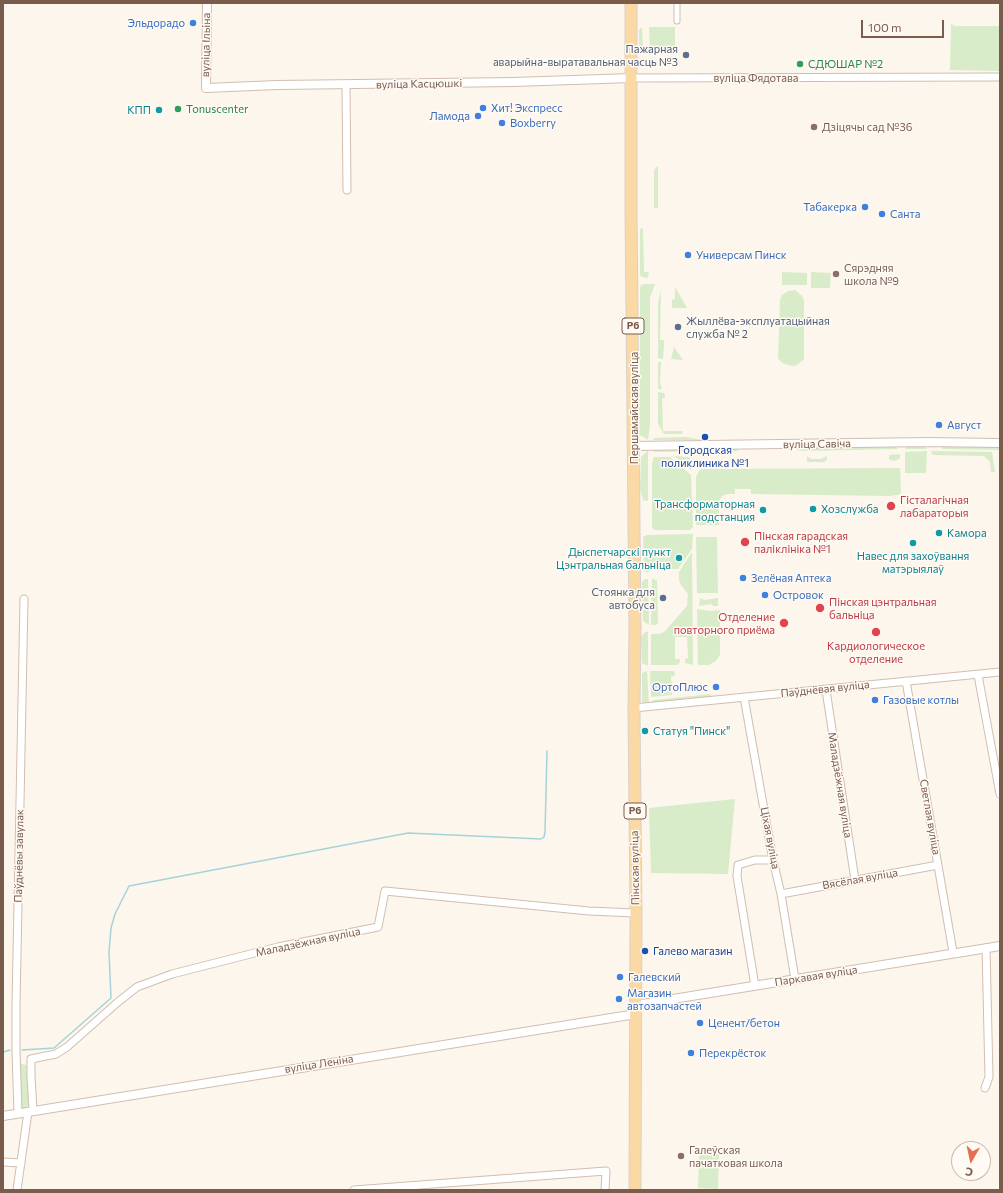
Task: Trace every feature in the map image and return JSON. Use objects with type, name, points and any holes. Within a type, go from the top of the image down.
[{"type":"main road","name":"Першамайская вуліца","points":[[632,3],[631,202],[634,446],[634,708]]},
{"type":"main road","name":"Пінская вуліца","points":[[634,708],[636,913],[639,1007],[635,1190]]},
{"type":"street","name":"вуліца Ільіна","points":[[206,88],[207,3]]},
{"type":"street","points":[[677,3],[677,21]]},
{"type":"street","name":"вуліца Фядотава","points":[[632,78],[1000,77]]},
{"type":"street","name":"вуліца Касцюшкі","points":[[206,88],[514,82],[632,78]]},
{"type":"street","points":[[346,85],[347,190]]},
{"type":"street","name":"вуліца Савіча","points":[[634,446],[928,442],[1000,443]]},
{"type":"street","name":"Паўднёвы завулак","points":[[18,1113],[16,1005],[24,599]]},
{"type":"street","name":"Паўднёвая вуліца","points":[[634,708],[1000,672]]},
{"type":"street","points":[[978,674],[1000,794]]},
{"type":"street","name":"Светлая вуліца","points":[[906,682],[953,952]]},
{"type":"street","name":"Маладзёжная вуліца","points":[[826,690],[855,880]]},
{"type":"street","name":"Ціхая вуліца","points":[[744,697],[773,860],[781,894],[794,979]]},
{"type":"street","points":[[755,986],[737,876],[738,865],[755,860],[773,860]]},
{"type":"street","name":"Вясёлая вуліца","points":[[781,894],[938,865]]},
{"type":"street","name":"Маладзёжная вуліца","points":[[30,1111],[31,1059],[56,1054],[67,1047],[137,987],[172,974],[278,947],[378,927],[385,891],[589,911],[636,913]]},
{"type":"street","name":"Паркавая вуліца","points":[[639,1007],[953,952],[1000,946]]},
{"type":"street","points":[[985,1088],[989,1076],[986,948]]},
{"type":"street","name":"вуліца Леніна","points":[[3,1116],[639,1007]]},
{"type":"street","points":[[17,1190],[20,1163],[30,1111]]},
{"type":"street","points":[[3,1162],[20,1163]]},
{"type":"street","points":[[354,1190],[606,1171],[605,1190]]},
{"type":"green space","points":[[951,24],[955,26],[1000,26],[1000,71],[950,70]]},
{"type":"green space","points":[[642,27],[643,49],[639,48],[639,30]]},
{"type":"green space","points":[[649,27],[675,27],[675,49],[650,50]]},
{"type":"green space","points":[[658,166],[658,208],[654,208],[654,171]]},
{"type":"green space","points":[[643,228],[644,272],[649,272],[648,277],[646,278],[640,275],[640,229]]},
{"type":"green space","points":[[782,272],[807,273],[807,285],[782,285]]},
{"type":"green space","points":[[811,272],[831,273],[830,288],[811,288]]},
{"type":"green space","points":[[655,284],[650,298],[650,425],[648,440],[640,435],[640,288],[641,285]]},
{"type":"green space","points":[[675,287],[687,308],[672,308],[672,300],[675,299]]},
{"type":"green space","points":[[661,290],[660,340],[664,340],[663,359],[658,358],[658,303]]},
{"type":"green space","points":[[795,290],[802,296],[804,301],[804,359],[797,365],[792,366],[782,363],[778,358],[780,300],[782,295],[788,291]]},
{"type":"green space","points":[[674,347],[683,360],[671,359]]},
{"type":"green space","points":[[658,362],[661,362],[660,383],[662,389],[658,389]]},
{"type":"green space","points":[[658,392],[664,393],[665,396],[665,398],[662,398],[663,431],[683,431],[682,434],[664,434],[658,424]]},
{"type":"green space","points":[[686,437],[702,440],[653,439],[654,438]]},
{"type":"green space","points":[[924,445],[927,449],[905,449],[907,446]]},
{"type":"green space","points":[[942,446],[1000,447],[1000,450],[942,449]]},
{"type":"green space","points":[[733,447],[738,451],[654,452],[653,450],[653,449]]},
{"type":"green space","points":[[896,447],[898,449],[796,450],[799,448]]},
{"type":"green space","points":[[648,450],[648,501],[643,500],[640,489],[641,457]]},
{"type":"green space","points":[[927,451],[926,473],[905,473],[905,452]]},
{"type":"green space","points":[[931,451],[992,452],[995,472],[991,472],[990,462],[984,456],[934,455]]},
{"type":"green space","points":[[900,454],[900,458],[897,460],[893,461],[889,459],[889,455]]},
{"type":"green space","points":[[674,456],[690,457],[691,470]]},
{"type":"green space","points":[[807,456],[811,459],[821,459],[827,456],[827,460],[824,462],[808,462]]},
{"type":"green space","points":[[654,457],[670,457],[691,475],[693,527],[690,530],[655,530],[652,528],[652,463]]},
{"type":"green space","points":[[900,468],[901,492],[899,495],[751,494],[751,489],[735,489],[735,494],[727,494],[722,496],[719,501],[719,525],[696,525],[696,477],[702,469]]},
{"type":"green space","points":[[693,534],[692,549],[678,569],[649,569],[648,573],[644,571],[643,537],[647,535]]},
{"type":"green space","points":[[696,537],[717,537],[718,593],[697,593]]},
{"type":"green space","points":[[692,552],[693,665],[685,663],[685,659],[688,658],[687,637],[675,637],[675,659],[680,659],[680,662],[677,665],[651,665],[651,634],[659,634],[664,632],[687,606],[688,594],[681,585],[679,580],[679,572]]},
{"type":"green space","points":[[652,578],[657,581],[658,623],[656,625],[651,625]]},
{"type":"green space","points":[[645,579],[648,579],[649,625],[643,621],[642,582]]},
{"type":"green space","points":[[700,598],[704,600],[718,598],[718,606],[713,606],[711,604],[699,606]]},
{"type":"green space","points":[[697,609],[709,611],[720,610],[720,655],[716,661],[709,665],[698,665]]},
{"type":"green space","points":[[648,631],[648,666],[642,663],[641,637]]},
{"type":"green space","points":[[647,671],[649,705],[642,702],[642,674]]},
{"type":"green space","points":[[650,671],[675,672],[674,676],[671,677],[672,695],[651,697]]},
{"type":"green space","points":[[711,694],[711,697],[709,698],[652,704],[652,701],[654,700]]},
{"type":"green space","points":[[735,799],[728,874],[651,873],[649,808]]},
{"type":"green space","points":[[21,1064],[26,1065],[29,1085],[28,1106],[27,1108],[22,1109],[20,1108],[19,1066]]},
{"type":"green space","points":[[699,1154],[719,1154],[718,1189],[698,1188]]},
{"type":"waterway","points":[[22,1050],[54,1048],[111,998],[109,952],[111,928],[115,914],[129,886],[408,833],[541,839],[544,837],[545,832],[547,751]]},
{"type":"waterway","points":[[3,1052],[10,1050]]},
{"type":"place","name":"Эльдорадо","points":[[193,23]]},
{"type":"place","name":"Пажарная аварыйна-выратавальная часць №3","points":[[686,55]]},
{"type":"place","name":"СДЮШАР №2","points":[[800,64]]},
{"type":"place","name":"Хит! Экспресс","points":[[483,108]]},
{"type":"place","name":"Tonuscenter","points":[[178,109]]},
{"type":"place","name":"КПП","points":[[159,110]]},
{"type":"place","name":"Ламода","points":[[478,116]]},
{"type":"place","name":"Boxberry","points":[[502,123]]},
{"type":"place","name":"Дзіцячы сад №36","points":[[814,127]]},
{"type":"place","name":"Табакерка","points":[[865,207]]},
{"type":"place","name":"Санта","points":[[882,214]]},
{"type":"place","name":"Универсам Пинск","points":[[688,255]]},
{"type":"place","name":"Сярэдняя школа №9","points":[[836,274]]},
{"type":"place","name":"Жыллёва-эксплуатацыйная служба № 2","points":[[678,327]]},
{"type":"place","name":"Август","points":[[939,425]]},
{"type":"place","name":"Городская поликлиника №1","points":[[705,437]]},
{"type":"place","name":"Гісталагічная лабараторыя","points":[[891,506]]},
{"type":"place","name":"Хозслужба","points":[[813,509]]},
{"type":"place","name":"Трансформаторная подстанция","points":[[763,510]]},
{"type":"place","name":"Камора","points":[[939,533]]},
{"type":"place","name":"Пінская гарадская паліклініка №1","points":[[745,542]]},
{"type":"place","name":"Навес для захоўвання матэрыялаў","points":[[913,543]]},
{"type":"place","name":"Дыспетчарскі пункт Цэнтральная бальніца","points":[[679,558]]},
{"type":"place","name":"Зелёная Аптека","points":[[743,578]]},
{"type":"place","name":"Островок","points":[[765,595]]},
{"type":"place","name":"Стоянка для автобуса","points":[[663,598]]},
{"type":"place","name":"Пінская цэнтральная бальніца","points":[[820,608]]},
{"type":"place","name":"Отделение повторного приёма","points":[[784,623]]},
{"type":"place","name":"Кардиологическое отделение","points":[[876,632]]},
{"type":"place","name":"ОртоПлюс","points":[[716,687]]},
{"type":"place","name":"Газовые котлы","points":[[875,700]]},
{"type":"place","name":"Статуя \"Пинск\"","points":[[645,731]]},
{"type":"place","name":"Галево магазин","points":[[645,951]]},
{"type":"place","name":"Галевский","points":[[620,977]]},
{"type":"place","name":"Магазин автозапчастей","points":[[619,999]]},
{"type":"place","name":"Ценент/бетон","points":[[700,1023]]},
{"type":"place","name":"Перекрёсток","points":[[691,1053]]},
{"type":"place","name":"Галеўская пачатковая школа","points":[[681,1156]]}]
